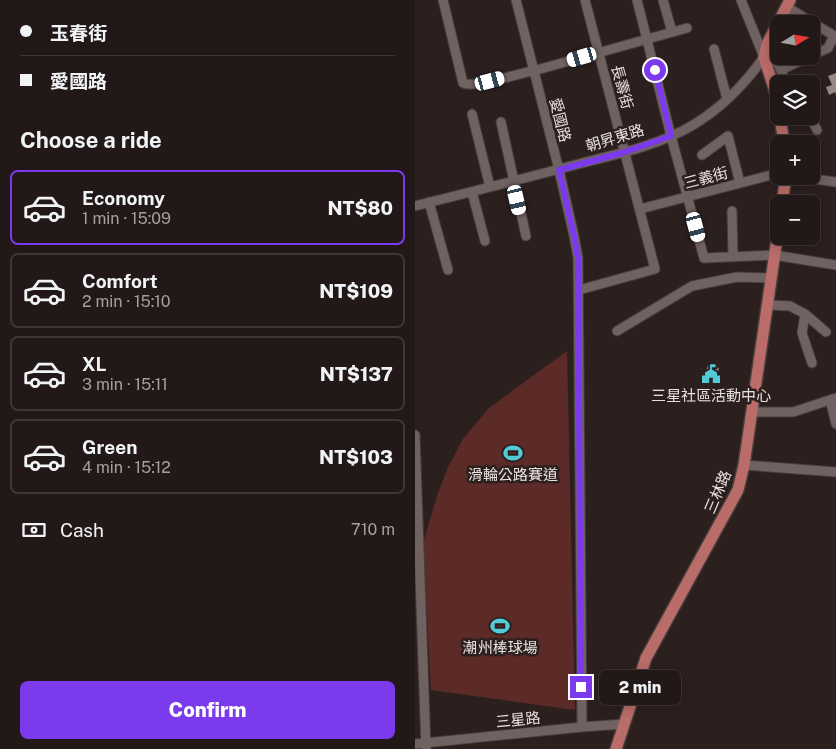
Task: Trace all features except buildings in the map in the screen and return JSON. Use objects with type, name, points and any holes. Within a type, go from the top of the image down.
[{"type":"main road","name":"朝昇東路","points":[[764,57],[767,44],[789,4]]},
{"type":"main road","points":[[764,57],[770,76]]},
{"type":"main road","name":"三林路","points":[[616,749],[646,658],[738,490],[744,465],[769,306],[776,245]]},
{"type":"street","points":[[443,0],[463,83],[468,85],[476,85],[518,73],[533,71],[687,28]]},
{"type":"street","name":"愛國路","points":[[516,0],[559,170],[578,258],[582,726]]},
{"type":"street","name":"長壽街","points":[[579,290],[655,269],[585,0]]},
{"type":"street","points":[[637,0],[704,258],[774,255],[836,265]]},
{"type":"street","points":[[663,0],[672,32]]},
{"type":"street","points":[[741,0],[764,57]]},
{"type":"street","points":[[789,4],[835,36],[828,48],[820,52]]},
{"type":"street","points":[[767,44],[783,75]]},
{"type":"street","points":[[713,49],[727,99]]},
{"type":"street","name":"朝昇東路","points":[[415,206],[625,152],[671,136],[698,122],[727,99],[750,77],[764,57]]},
{"type":"street","points":[[781,70],[792,65]]},
{"type":"street","points":[[472,114],[490,187]]},
{"type":"street","points":[[501,122],[526,236]]},
{"type":"street","points":[[814,125],[817,130]]},
{"type":"street","points":[[702,155],[728,136],[740,183]]},
{"type":"street","name":"三義街","points":[[640,209],[770,175]]},
{"type":"street","points":[[820,180],[836,182]]},
{"type":"street","points":[[472,192],[485,242]]},
{"type":"street","points":[[429,202],[448,270]]},
{"type":"street","points":[[733,210],[733,256]]},
{"type":"street","points":[[617,331],[692,286],[737,276],[771,278]]},
{"type":"street","points":[[769,306],[790,306],[805,314],[827,332]]},
{"type":"street","points":[[805,314],[802,333],[813,363]]},
{"type":"street","points":[[751,412],[793,412],[833,399],[836,424]]},
{"type":"street","points":[[415,434],[425,746]]},
{"type":"street","points":[[744,465],[836,472]]},
{"type":"street","name":"三星路","points":[[415,744],[425,746],[582,726],[624,724]]},
{"type":"shaded area","points":[[567,351],[575,710],[431,690],[423,543],[448,467],[463,439],[489,408]]},
{"type":"place","name":"三星社區活動中心","points":[[711,374]]},
{"type":"place","name":"滑輪公路賽道","points":[[513,453]]},
{"type":"place","name":"潮州棒球場","points":[[500,626]]},
{"type":"route","points":[[581,687],[578,258],[559,170],[625,152],[671,136],[655,70]]}]
